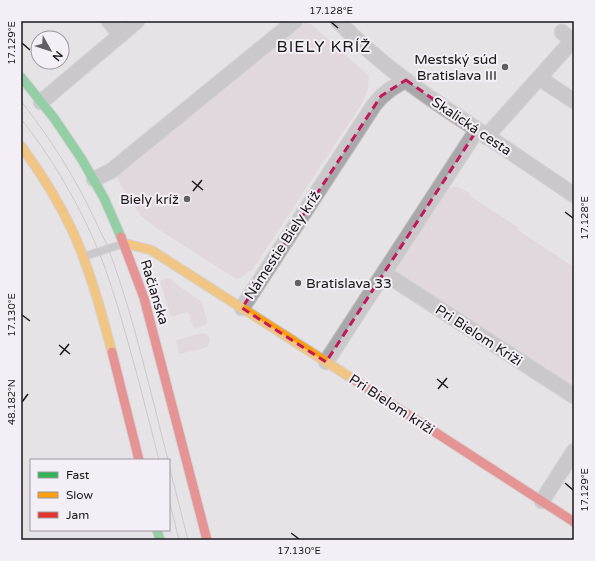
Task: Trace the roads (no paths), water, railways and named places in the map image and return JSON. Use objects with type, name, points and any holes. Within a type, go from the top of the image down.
[{"type":"main road","name":"Račianska","points":[[21,77],[70,140],[94,179],[115,220],[144,298],[207,540]]},
{"type":"main road","points":[[21,146],[35,165],[54,196],[83,257],[104,322],[139,459]]},
{"type":"main road","name":"Námestie Biely kríž","points":[[124,243],[151,250],[242,308]]},
{"type":"main road","name":"Pri Bielom kríži","points":[[242,308],[574,522]]},
{"type":"street","points":[[109,21],[120,35]]},
{"type":"street","points":[[41,102],[138,21]]},
{"type":"street","points":[[94,179],[111,171],[295,21]]},
{"type":"street","name":"Skalická cesta","points":[[338,21],[354,37],[444,109],[574,195]]},
{"type":"street","points":[[326,362],[384,273],[482,133],[539,78],[572,41],[562,32]]},
{"type":"street","points":[[539,78],[574,101]]},
{"type":"street","name":"Námestie Biely kríž","points":[[242,308],[374,105],[381,96],[406,80]]},
{"type":"street","name":"Pri Bielom Kríži","points":[[384,273],[574,396]]},
{"type":"street","points":[[542,501],[574,451]]},
{"type":"lane","points":[[83,257],[124,243]]},
{"type":"tram line","points":[[21,101],[42,129],[70,173],[107,246],[134,328],[168,459]]},
{"type":"tram line","points":[[21,119],[61,176],[93,238],[112,290],[124,329],[159,459]]},
{"type":"tram line","points":[[170,469],[188,540]]},
{"type":"tram line","points":[[170,504],[179,540]]},
{"type":"place","name":"Mestský súd Bratislava III","points":[[505,67]]},
{"type":"place","name":"Biely kríž","points":[[187,199]]},
{"type":"place","name":"Bratislava 33","points":[[298,283]]},
{"type":"district","name":"BIELY KRÍŽ","points":[[324,46]]}]
